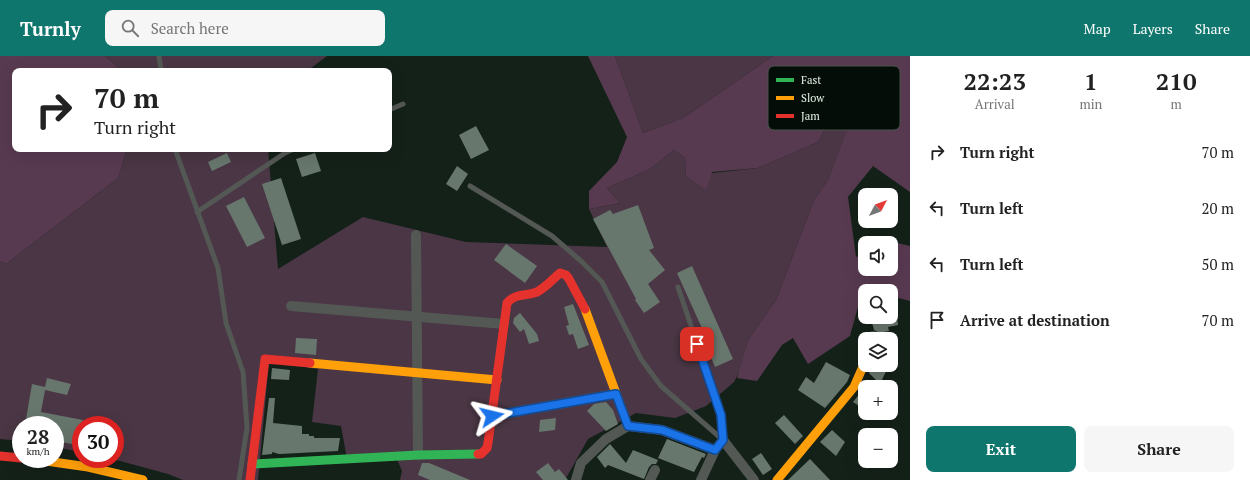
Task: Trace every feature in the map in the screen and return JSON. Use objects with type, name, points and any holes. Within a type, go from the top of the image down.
[{"type":"main road","points":[[252,464],[418,455],[481,454],[487,448],[488,443],[507,303],[511,298],[518,295],[537,292],[560,274],[566,275],[570,279],[583,304],[628,426]]},
{"type":"main road","points":[[250,480],[264,360],[497,380]]},
{"type":"main road","points":[[777,480],[854,387],[861,372]]},
{"type":"main road","points":[[0,456],[12,457]]},
{"type":"main road","points":[[64,463],[108,471],[143,480]]},
{"type":"street","points":[[416,234],[418,455]]},
{"type":"street","points":[[291,306],[504,324]]},
{"type":"street","points":[[492,416],[616,394]]},
{"type":"street","points":[[576,480],[581,463],[606,439],[628,426],[662,430],[715,450]]},
{"type":"street","points":[[701,480],[715,450],[723,440],[754,480]]},
{"type":"street","points":[[650,480],[655,470]]},
{"type":"lane","points":[[159,56],[161,68]]},
{"type":"lane","points":[[392,109],[403,104]]},
{"type":"lane","points":[[175,152],[218,268],[226,323],[243,372],[247,428],[239,480]]},
{"type":"lane","points":[[196,212],[287,152]]},
{"type":"lane","points":[[470,186],[552,236],[581,261],[602,282],[641,359],[661,386],[723,440]]},
{"type":"lane","points":[[678,287],[721,415],[723,440]]},
{"type":"shaded area","points":[[0,56],[105,56],[119,68],[12,68],[12,152],[126,152],[118,178],[6,264],[0,261]]},
{"type":"shaded area","points":[[105,56],[327,56],[311,68],[119,68]]},
{"type":"shaded area","points":[[588,56],[615,56],[643,133],[683,118],[773,56],[910,56],[910,192],[873,166],[848,197],[856,257],[858,256],[858,276],[898,276],[898,243],[910,246],[910,301],[898,298],[898,284],[858,284],[858,306],[850,336],[808,364],[793,338],[782,345],[757,381],[737,378],[748,340],[776,300],[814,200],[828,180],[847,130],[900,130],[900,66],[768,66],[768,130],[824,130],[818,142],[758,168],[712,172],[706,190],[686,176],[685,158],[674,150],[650,169],[607,188],[620,203],[589,209],[589,191],[617,162],[627,137]]},
{"type":"shaded area","points":[[615,56],[773,56],[683,118],[643,133]]},
{"type":"shaded area","points":[[824,130],[848,130],[828,180],[814,200],[776,300],[748,340],[740,370],[734,382],[706,406],[675,418],[636,413],[588,439],[565,480],[400,480],[402,471],[396,457],[347,459],[341,426],[312,422],[318,369],[269,362],[258,480],[183,480],[168,474],[124,462],[124,416],[72,416],[72,450],[64,449],[64,416],[12,416],[12,440],[0,439],[0,261],[6,264],[118,178],[126,152],[268,152],[278,269],[363,217],[466,242],[607,247],[589,209],[620,203],[607,188],[650,169],[674,150],[685,158],[686,176],[758,168],[818,142]]},
{"type":"building","points":[[476,126],[489,150],[471,159],[459,135]]},
{"type":"building","points":[[227,153],[231,162],[212,171],[208,162]]},
{"type":"building","points":[[315,153],[321,171],[302,177],[296,159]]},
{"type":"building","points":[[457,166],[468,174],[457,191],[446,184]]},
{"type":"building","points":[[281,178],[301,239],[282,245],[262,184]]},
{"type":"building","points":[[244,197],[265,238],[247,247],[226,206]]},
{"type":"building","points":[[638,205],[654,248],[649,250],[665,270],[648,284],[660,302],[644,313],[635,300],[636,299],[593,219],[610,210],[613,214]]},
{"type":"building","points":[[506,244],[537,266],[525,283],[494,260]]},
{"type":"building","points":[[692,266],[733,359],[715,367],[703,339],[706,337],[677,273]]},
{"type":"building","points":[[573,304],[589,345],[578,349],[573,334],[569,335],[566,326],[569,325],[564,307]]},
{"type":"building","points":[[520,313],[537,334],[539,341],[529,344],[524,329],[520,332],[513,323],[514,318]]},
{"type":"building","points":[[872,324],[898,324],[888,327],[889,331],[877,332],[874,330]]},
{"type":"building","points":[[296,338],[317,339],[316,355],[295,353]]},
{"type":"building","points":[[826,362],[850,375],[847,382],[825,408],[798,390],[806,377],[814,383]]},
{"type":"building","points":[[272,368],[290,370],[289,380],[271,379]]},
{"type":"building","points":[[886,372],[882,380],[876,380],[869,373]]},
{"type":"building","points":[[47,378],[71,384],[67,395],[45,390],[41,412],[62,416],[27,416],[32,384],[45,387]]},
{"type":"building","points":[[858,396],[858,405],[853,402]]},
{"type":"building","points":[[269,398],[275,398],[273,423],[302,426],[302,434],[309,434],[309,436],[314,436],[314,438],[340,438],[338,451],[279,454],[272,452],[272,454],[262,455]]},
{"type":"building","points":[[606,402],[613,410],[618,424],[606,431],[587,411],[594,404]]},
{"type":"building","points":[[784,415],[803,436],[795,444],[775,423]]},
{"type":"building","points":[[64,416],[72,418],[72,444],[64,443]]},
{"type":"building","points":[[556,418],[555,430],[539,432],[540,420]]},
{"type":"building","points":[[832,430],[845,442],[836,456],[820,442]]},
{"type":"building","points":[[667,439],[706,454],[704,458],[702,457],[694,472],[658,458]]},
{"type":"building","points":[[610,444],[626,463],[633,450],[658,460],[656,464],[652,464],[649,467],[644,479],[608,465],[605,468],[597,457]]},
{"type":"building","points":[[761,453],[772,469],[763,475],[752,459]]},
{"type":"building","points":[[810,459],[830,480],[788,480]]},
{"type":"building","points":[[422,463],[429,463],[470,480],[430,480],[418,475]]},
{"type":"building","points":[[548,463],[555,472],[559,469],[568,480],[543,480],[536,472]]},
{"type":"traffic: fast","points":[[252,464],[418,455],[478,454]]},
{"type":"traffic: slow","points":[[585,309],[628,426]]},
{"type":"traffic: slow","points":[[310,363],[497,380]]},
{"type":"traffic: slow","points":[[777,480],[854,387],[861,372]]},
{"type":"traffic: slow","points":[[64,464],[88,467],[143,480]]},
{"type":"traffic: jam","points":[[478,454],[481,454],[487,448],[488,443],[507,303],[514,297],[537,292],[560,273],[566,275],[569,279],[585,309]]},
{"type":"traffic: jam","points":[[250,480],[265,359],[310,363]]},
{"type":"traffic: jam","points":[[0,456],[12,457]]},
{"type":"route","points":[[492,416],[616,394],[628,426],[662,430],[715,450],[723,440],[721,415],[697,344]]}]
